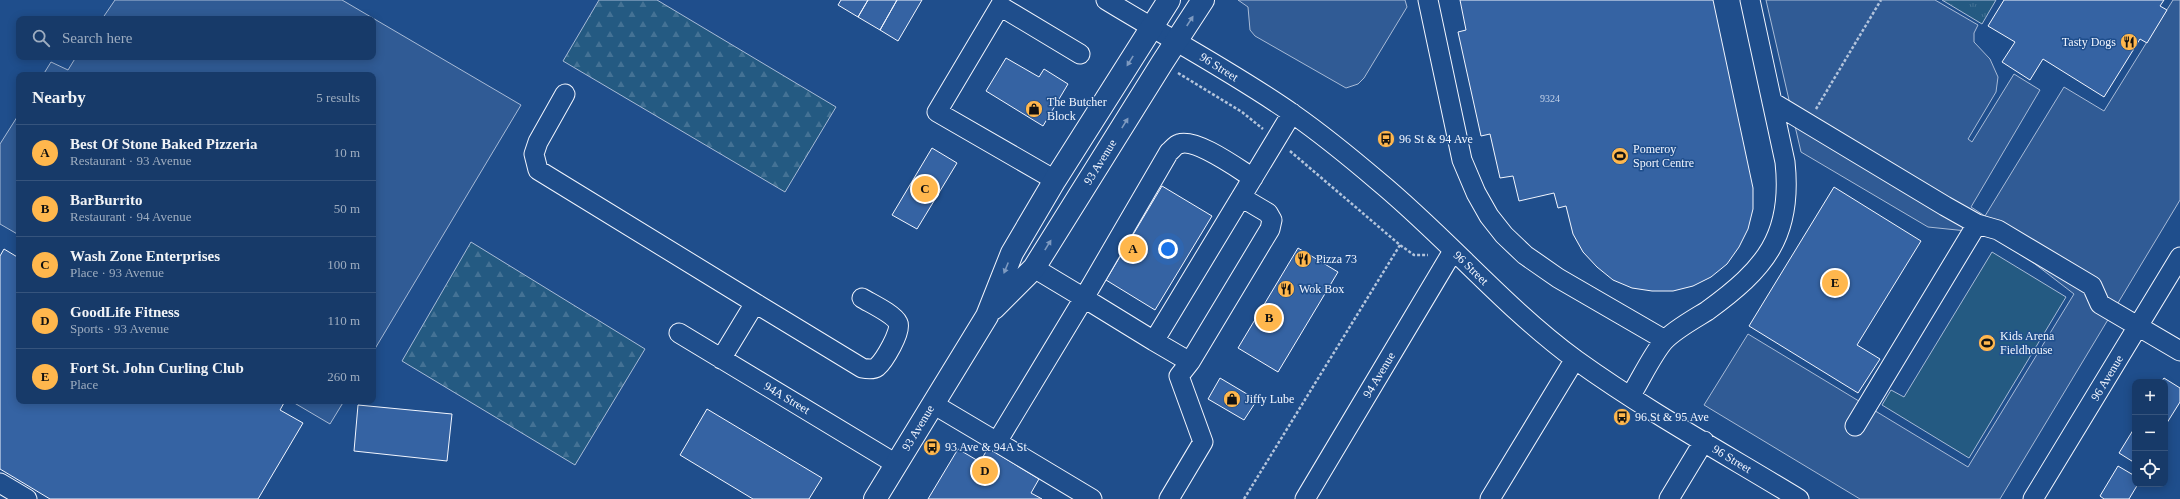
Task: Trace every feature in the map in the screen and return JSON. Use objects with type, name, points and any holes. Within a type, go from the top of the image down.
[{"type":"main road","name":"93 Avenue","points":[[875,499],[986,316],[1012,254],[1055,180],[1169,0]]},
{"type":"main road","name":"93 Avenue","points":[[986,316],[1034,268],[1203,0]]},
{"type":"street","name":"96 Street","points":[[1106,0],[1292,113],[1332,143],[1380,182],[1504,300],[1575,359],[1799,499]]},
{"type":"street","points":[[1428,0],[1462,160],[1476,193],[1489,216],[1504,235],[1525,255],[1558,278],[1665,340]]},
{"type":"street","points":[[1631,395],[1665,340],[1719,302],[1751,275],[1768,254],[1781,230],[1788,186],[1785,162],[1750,0]]},
{"type":"street","points":[[1055,180],[937,112],[996,3],[1080,54]]},
{"type":"street","points":[[565,94],[538,142],[534,154],[538,170],[544,175],[862,368],[870,370],[877,367],[898,335],[900,328],[898,322],[893,317],[862,298]]},
{"type":"street","points":[[1772,102],[1977,224],[1998,230],[2092,286],[2100,304],[2180,351]]},
{"type":"street","points":[[1154,341],[1292,113]]},
{"type":"street","points":[[997,442],[1084,298],[1169,152],[1178,144],[1190,143],[1205,149],[1253,178]]},
{"type":"street","points":[[1169,499],[1203,442],[1179,376],[1190,362],[1270,229],[1272,220],[1268,213],[1241,197]]},
{"type":"street","points":[[1855,426],[1977,224]]},
{"type":"street","name":"94 Avenue","points":[[1305,499],[1454,251]]},
{"type":"street","name":"96 Avenue","points":[[2033,499],[2180,257]]},
{"type":"street","points":[[1034,268],[1190,362]]},
{"type":"street","points":[[721,359],[755,303]]},
{"type":"street","name":"94A Street","points":[[679,333],[896,464]]},
{"type":"street","points":[[1490,499],[1575,359]]},
{"type":"street","points":[[933,404],[1092,499]]},
{"type":"street","points":[[1669,499],[1704,441]]},
{"type":"street","points":[[0,483],[27,499]]},
{"type":"path","points":[[1808,123],[1881,0]]},
{"type":"path","points":[[1178,73],[1189,78],[1242,112],[1276,139],[1400,245],[1414,254],[1428,256]]},
{"type":"path","points":[[1244,499],[1400,245]]},
{"type":"green space","points":[[599,0],[657,0],[836,107],[785,192],[563,61]]},
{"type":"green space","points":[[1942,0],[1996,0],[1982,24]]},
{"type":"green space","points":[[471,242],[645,349],[575,465],[402,361]]},
{"type":"green space","name":"Kids Arena Fieldhouse","points":[[1992,252],[2066,297],[1969,458],[1882,405],[1891,390],[1904,397]]},
{"type":"shaded area","points":[[115,0],[342,0],[369,16],[104,16]]},
{"type":"shaded area","points":[[1238,0],[1405,0],[1407,7],[1364,78],[1358,84],[1346,88],[1255,36],[1250,30],[1248,7]]},
{"type":"shaded area","points":[[1766,0],[1935,0],[1978,25],[1974,33],[1974,42],[1990,59],[1998,77],[1996,92],[1968,139],[1972,142],[2014,74],[2040,90],[1971,207],[1985,216],[2064,87],[2104,111],[2173,0],[2180,0],[2180,200],[2000,499],[1860,499],[1704,405],[1748,334],[1968,467],[2074,294],[1996,234],[1928,227],[1801,152]]},
{"type":"shaded area","points":[[376,20],[521,105],[376,347],[376,72],[45,72],[51,62],[68,70],[74,60],[376,60]]},
{"type":"shaded area","points":[[16,119],[16,233],[0,224],[0,144]]},
{"type":"shaded area","points":[[296,404],[342,404],[330,424]]},
{"type":"building","points":[[841,0],[868,0],[858,17],[838,5]]},
{"type":"building","points":[[868,0],[897,0],[880,30],[858,17]]},
{"type":"building","points":[[897,0],[922,0],[898,41],[880,30]]},
{"type":"building","name":"Pomeroy Sport Centre","points":[[1460,0],[1713,0],[1753,188],[1753,209],[1748,229],[1739,247],[1727,264],[1711,277],[1693,286],[1673,291],[1652,291],[1632,288],[1613,280],[1597,267],[1583,252],[1573,234],[1566,206],[1558,208],[1554,193],[1519,201],[1513,176],[1500,178],[1490,134],[1481,136],[1458,32],[1466,30]]},
{"type":"building","points":[[2004,0],[2164,0],[2160,6],[2167,10],[2147,43],[2140,39],[2104,97],[2043,59],[2030,80],[2002,62],[2015,42],[1988,26]]},
{"type":"building","name":"The Butcher Block","points":[[1006,58],[1039,77],[1044,69],[1068,84],[1043,126],[986,91]]},
{"type":"building","points":[[932,148],[957,163],[917,229],[892,215]]},
{"type":"building","points":[[1162,186],[1212,216],[1155,310],[1106,280]]},
{"type":"building","points":[[1834,187],[1921,241],[1857,345],[1880,359],[1858,393],[1749,326]]},
{"type":"building","points":[[1298,248],[1338,272],[1278,372],[1238,348]]},
{"type":"building","points":[[4,249],[16,256],[16,404],[283,404],[280,410],[303,423],[258,499],[50,499],[0,469],[0,256]]},
{"type":"building","name":"Jiffy Lube","points":[[1220,378],[1257,400],[1244,420],[1208,399]]},
{"type":"building","points":[[2168,380],[2180,388],[2180,402],[2168,421]]},
{"type":"building","points":[[358,405],[452,414],[447,461],[354,451]]},
{"type":"building","points":[[707,409],[822,478],[809,499],[753,499],[680,455]]},
{"type":"building","points":[[2132,432],[2132,461],[2119,453]]},
{"type":"building","points":[[988,448],[1039,479],[1031,493],[1042,499],[928,499],[958,449],[980,462]]},
{"type":"building","points":[[2118,466],[2132,474],[2132,487],[2136,487],[2129,499],[2104,499],[2100,496]]},
{"type":"place","name":"Tasty Dogs","points":[[2129,42]]},
{"type":"place","name":"The Butcher Block","points":[[1034,109]]},
{"type":"place","name":"96 St & 94 Ave","points":[[1386,139]]},
{"type":"place","name":"Pomeroy Sport Centre","points":[[1620,156]]},
{"type":"place","name":"Wash Zone Enterprises","points":[[925,189]]},
{"type":"place","name":"Best Of Stone Baked Pizzeria","points":[[1133,249]]},
{"type":"place","name":"Pizza 73","points":[[1303,259]]},
{"type":"place","name":"Fort St. John Curling Club","points":[[1835,283]]},
{"type":"place","name":"Wok Box","points":[[1286,289]]},
{"type":"place","name":"BarBurrito","points":[[1269,318]]},
{"type":"place","name":"Kids Arena Fieldhouse","points":[[1987,343]]},
{"type":"place","name":"Jiffy Lube","points":[[1232,399]]},
{"type":"place","name":"96 St & 95 Ave","points":[[1622,417]]},
{"type":"place","name":"93 Ave & 94A St","points":[[932,447]]},
{"type":"place","name":"GoodLife Fitness","points":[[985,471]]}]
